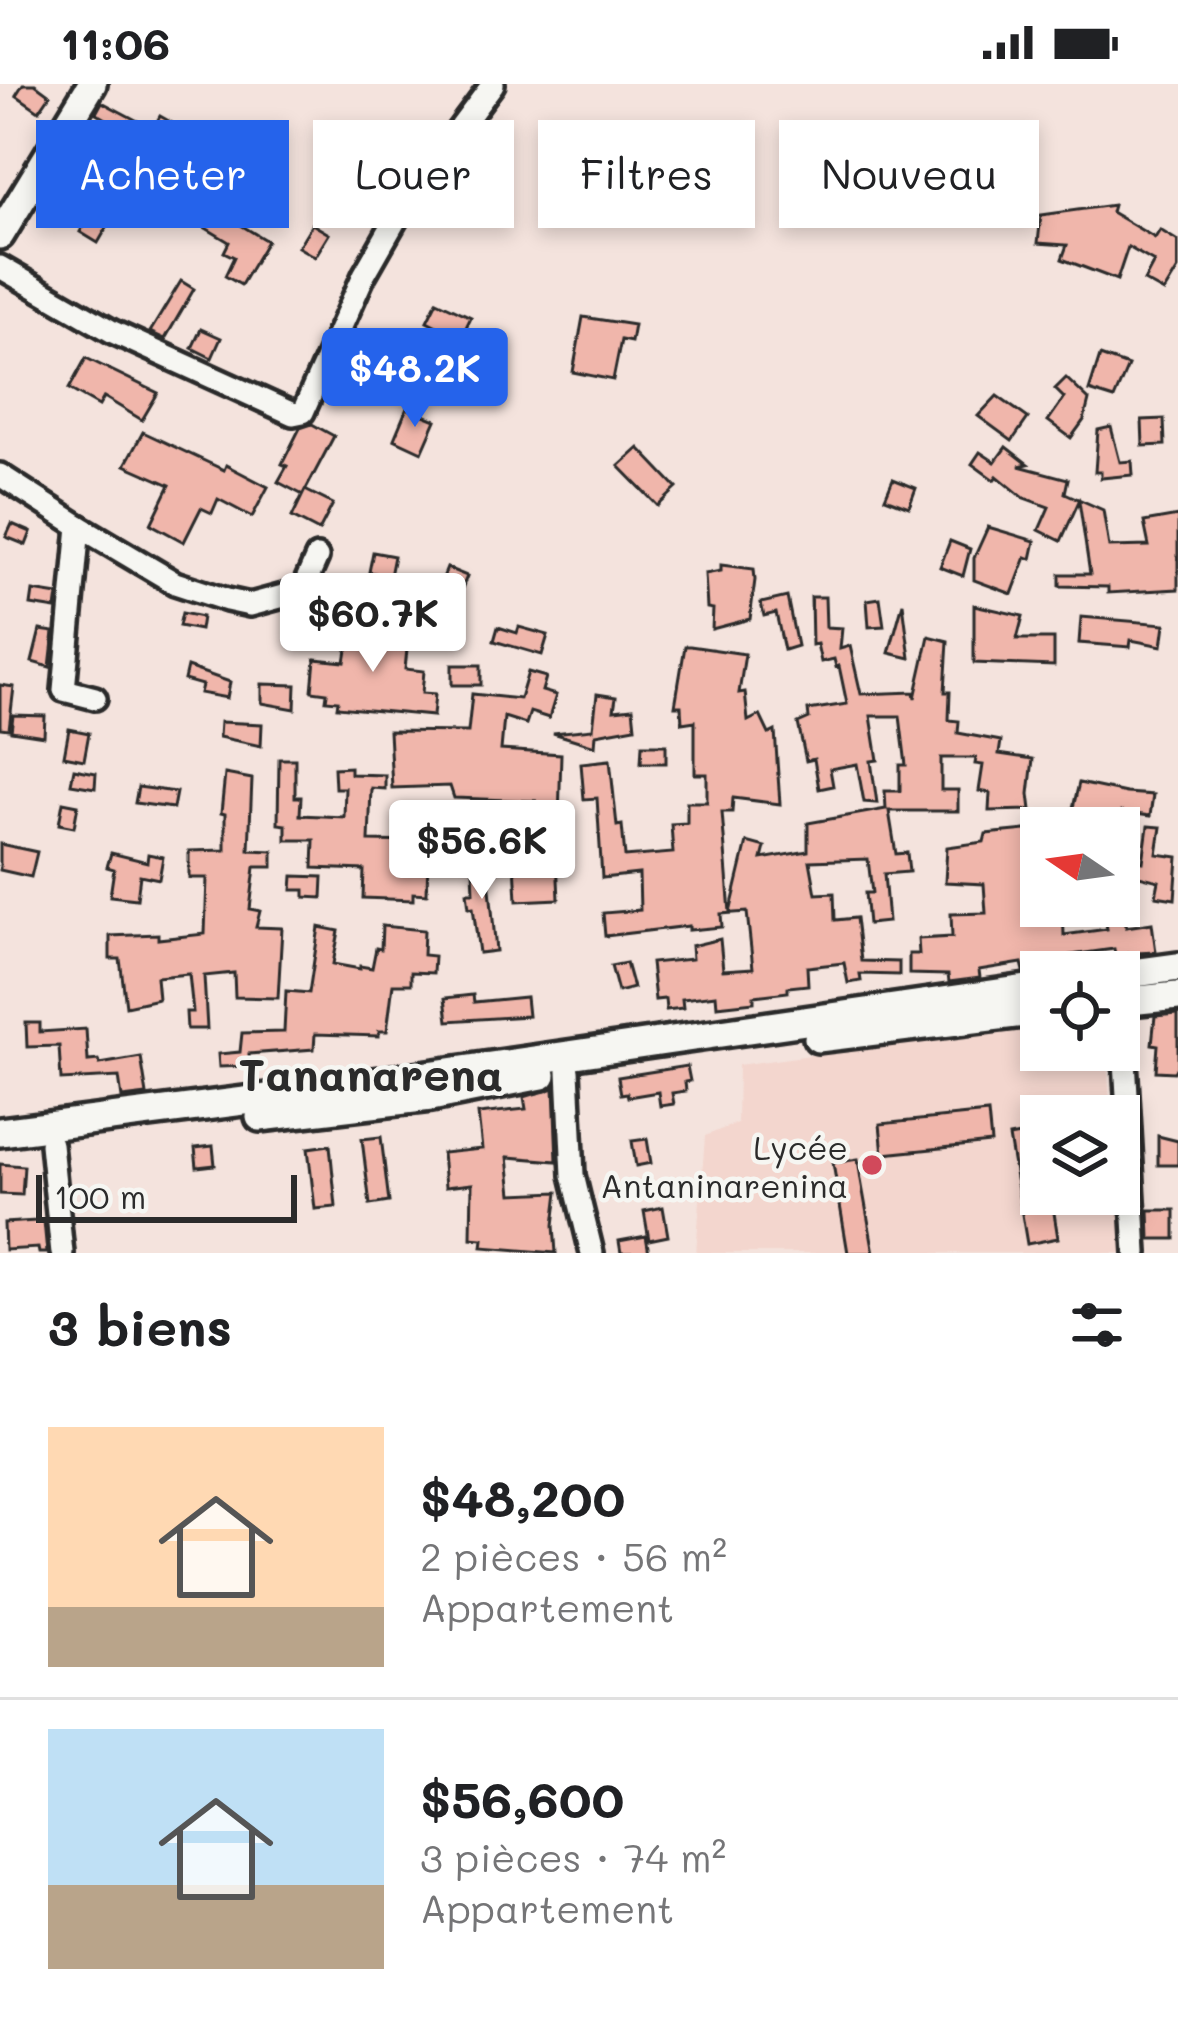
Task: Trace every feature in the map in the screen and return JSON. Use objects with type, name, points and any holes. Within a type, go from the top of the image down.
[{"type":"street","points":[[0,235],[8,205],[92,84]]},
{"type":"street","points":[[0,267],[113,332],[293,414],[303,412],[364,275],[407,198],[494,84]]},
{"type":"street","points":[[0,476],[176,583],[250,604],[302,591],[317,557]]},
{"type":"street","points":[[79,526],[64,690],[95,698]]},
{"type":"street","points":[[1140,981],[1178,967]]},
{"type":"street","points":[[0,1132],[82,1131],[284,1105],[431,1097],[580,1063],[767,1036],[1020,991]]},
{"type":"street","points":[[1140,991],[1178,996]]},
{"type":"street","points":[[767,1036],[1020,1013]]},
{"type":"street","points":[[580,1063],[573,1175],[592,1253]]},
{"type":"street","points":[[1125,1071],[1136,1253]]},
{"type":"street","points":[[0,1151],[51,1144],[82,1131]]},
{"type":"street","points":[[51,1144],[62,1253]]},
{"type":"shaded area","name":"Lycée Antaninarenina","points":[[1020,1026],[1020,1071],[1108,1071],[1109,1095],[1020,1095],[1020,1215],[1119,1215],[1122,1253],[696,1253],[705,1136],[737,1123],[738,1065]]},
{"type":"building","points":[[23,84],[35,84],[50,95],[39,111],[16,95]]},
{"type":"building","points":[[102,102],[136,120],[108,120],[96,113]]},
{"type":"building","points":[[1113,205],[1111,212],[1155,238],[1160,230],[1178,241],[1178,269],[1164,292],[1144,281],[1154,262],[1128,247],[1117,280],[1062,259],[1067,245],[1038,243],[1041,215]]},
{"type":"building","points":[[312,224],[329,234],[315,257],[298,247]]},
{"type":"building","points":[[82,228],[107,228],[98,243],[80,232]]},
{"type":"building","points":[[206,228],[246,228],[267,241],[241,285],[225,276],[234,257],[224,252],[229,242]]},
{"type":"building","points":[[181,281],[194,289],[165,339],[150,332]]},
{"type":"building","points":[[437,301],[471,317],[461,338],[427,321]]},
{"type":"building","points":[[583,317],[634,325],[631,342],[621,340],[613,380],[573,372]]},
{"type":"building","points":[[201,329],[221,338],[212,358],[192,348]]},
{"type":"building","points":[[1100,356],[1128,366],[1114,399],[1089,391]]},
{"type":"building","points":[[344,357],[362,365],[352,390],[333,382]]},
{"type":"building","points":[[86,358],[158,393],[142,420],[104,397],[99,406],[69,389]]},
{"type":"building","points":[[1066,378],[1089,400],[1084,420],[1071,438],[1048,421],[1064,398],[1055,389]]},
{"type":"building","points":[[997,396],[1028,418],[1012,441],[978,416]]},
{"type":"building","points":[[407,408],[436,420],[422,452],[394,439]]},
{"type":"building","points":[[1164,419],[1165,445],[1143,446],[1142,420]]},
{"type":"building","points":[[312,424],[334,436],[303,495],[278,482],[300,428]]},
{"type":"building","points":[[1111,427],[1120,462],[1132,461],[1133,475],[1101,478],[1101,472],[1095,472],[1098,430]]},
{"type":"building","points":[[143,432],[268,487],[252,517],[218,499],[212,513],[201,508],[184,542],[151,524],[170,485],[125,465]]},
{"type":"building","points":[[1006,447],[1028,464],[1019,466],[1068,479],[1065,493],[1103,510],[1109,547],[1149,546],[1144,522],[1178,516],[1178,589],[1108,593],[1108,587],[1060,586],[1060,574],[1090,574],[1079,501],[1061,541],[1039,530],[1049,507],[1024,498],[997,476],[994,480],[972,464],[980,452],[995,462]]},
{"type":"building","points":[[639,448],[677,488],[658,506],[619,466]]},
{"type":"building","points":[[893,479],[916,488],[909,507],[885,498]]},
{"type":"building","points":[[305,490],[333,504],[319,531],[292,517]]},
{"type":"building","points":[[12,524],[31,532],[26,545],[6,537]]},
{"type":"building","points":[[988,527],[1035,541],[1012,594],[974,580],[974,558]]},
{"type":"building","points":[[950,541],[970,549],[963,576],[940,567]]},
{"type":"building","points":[[373,552],[394,556],[390,576],[369,572]]},
{"type":"building","points":[[721,565],[754,569],[750,619],[712,629],[705,574],[721,571]]},
{"type":"building","points":[[447,568],[467,576],[461,591],[441,583]]},
{"type":"building","points":[[33,591],[58,595],[56,609],[31,605]]},
{"type":"building","points":[[787,597],[797,646],[784,650],[776,613],[764,616],[761,603]]},
{"type":"building","points":[[811,597],[825,597],[826,627],[842,628],[840,649],[850,646],[861,694],[914,692],[915,698],[929,636],[948,641],[945,692],[950,692],[949,720],[959,721],[958,733],[1001,741],[999,754],[1033,759],[1031,807],[989,811],[990,793],[979,791],[983,765],[975,764],[976,758],[941,758],[941,790],[958,790],[958,811],[889,811],[896,854],[907,853],[909,872],[884,874],[888,922],[868,924],[865,893],[872,893],[868,859],[810,861],[816,894],[834,893],[835,920],[856,918],[861,961],[899,962],[899,975],[860,974],[861,981],[848,983],[844,963],[807,967],[808,985],[788,987],[788,992],[717,1006],[716,995],[682,999],[683,1008],[666,1010],[665,999],[655,1000],[651,963],[692,959],[691,946],[720,939],[723,970],[753,968],[747,912],[721,914],[722,927],[605,936],[603,913],[640,910],[639,874],[602,878],[597,798],[584,799],[581,763],[610,760],[625,857],[673,853],[671,824],[687,823],[687,802],[707,802],[707,774],[695,774],[695,721],[682,723],[681,706],[675,706],[685,646],[745,654],[739,693],[745,692],[748,721],[760,715],[769,734],[775,731],[780,804],[733,798],[732,812],[722,812],[730,913],[747,842],[765,847],[762,859],[808,851],[808,823],[886,809],[885,791],[900,791],[900,765],[906,765],[900,716],[871,716],[878,760],[871,761],[877,803],[864,802],[857,764],[830,769],[833,786],[819,789],[814,759],[806,761],[798,723],[809,718],[808,710],[847,704],[839,666],[834,659],[821,662],[817,644],[812,645]]},
{"type":"building","points":[[880,598],[884,626],[869,627],[867,600]]},
{"type":"building","points":[[903,603],[910,658],[889,653]]},
{"type":"building","points":[[974,605],[1023,616],[1017,639],[1054,639],[1054,666],[974,663]]},
{"type":"building","points":[[182,613],[202,617],[200,630],[179,626]]},
{"type":"building","points":[[353,614],[385,621],[380,646],[407,649],[405,669],[424,671],[422,693],[435,694],[433,716],[337,707],[338,701],[326,700],[327,693],[312,691],[315,659],[345,662]]},
{"type":"building","points":[[1081,617],[1165,624],[1162,646],[1131,640],[1130,647],[1079,643]]},
{"type":"building","points":[[498,627],[548,635],[542,655],[494,641]]},
{"type":"building","points":[[40,630],[54,632],[50,667],[32,662]]},
{"type":"building","points":[[452,665],[481,665],[481,685],[452,685]]},
{"type":"building","points":[[187,667],[230,682],[227,698],[200,693],[202,685],[184,680]]},
{"type":"building","points":[[528,672],[546,677],[542,691],[556,695],[549,718],[530,712],[526,724],[504,717],[501,750],[561,754],[559,818],[535,817],[536,801],[454,798],[450,786],[392,788],[389,731],[468,732],[472,694],[520,699]]},
{"type":"building","points":[[262,684],[296,685],[295,709],[262,703]]},
{"type":"building","points":[[0,685],[14,687],[9,729],[0,728]]},
{"type":"building","points":[[597,694],[616,697],[614,710],[633,708],[635,727],[596,734],[595,746],[553,733],[593,729]]},
{"type":"building","points":[[13,715],[45,716],[44,736],[11,731]]},
{"type":"building","points":[[220,722],[262,724],[261,746],[219,737]]},
{"type":"building","points":[[69,729],[89,733],[84,760],[64,756]]},
{"type":"building","points":[[642,745],[666,745],[666,763],[641,763]]},
{"type":"building","points":[[279,759],[295,759],[300,815],[344,817],[345,788],[335,788],[334,768],[350,767],[350,774],[385,775],[385,789],[371,788],[369,841],[418,842],[417,851],[428,851],[427,894],[413,893],[413,900],[363,898],[364,870],[313,868],[314,840],[286,840],[286,825],[278,824]]},
{"type":"building","points":[[74,769],[96,773],[95,788],[71,784]]},
{"type":"building","points":[[225,774],[252,779],[249,850],[273,851],[273,867],[255,867],[250,909],[260,911],[256,927],[282,928],[278,998],[235,997],[234,973],[204,976],[207,1029],[187,1029],[186,1012],[193,1012],[189,974],[156,977],[158,999],[126,1006],[120,959],[110,959],[110,936],[158,934],[158,939],[205,934],[207,878],[189,878],[189,851],[225,850],[225,814],[221,813]]},
{"type":"building","points":[[1079,783],[1153,795],[1150,816],[1140,815],[1140,807],[1073,807]]},
{"type":"building","points":[[138,787],[176,792],[173,808],[135,803]]},
{"type":"building","points":[[63,802],[78,805],[74,827],[59,824]]},
{"type":"building","points":[[1148,826],[1161,827],[1157,854],[1178,857],[1175,899],[1156,896],[1159,881],[1140,876]]},
{"type":"building","points":[[1020,831],[1020,927],[1064,927],[1064,935],[1152,923],[1156,952],[1020,951],[1020,963],[979,970],[980,978],[949,982],[948,975],[909,974],[909,954],[919,954],[918,939],[952,937],[951,914],[986,913],[984,884],[945,882],[947,847],[984,842],[986,834]]},
{"type":"building","points":[[0,844],[37,852],[31,877],[0,870]]},
{"type":"building","points":[[486,847],[496,951],[479,953],[467,892],[474,892],[472,848]]},
{"type":"building","points":[[111,853],[147,862],[148,854],[163,857],[159,879],[140,875],[137,899],[110,896],[114,869],[107,867]]},
{"type":"building","points":[[557,860],[559,899],[517,901],[515,863]]},
{"type":"building","points":[[293,876],[323,877],[322,898],[292,890]]},
{"type":"building","points":[[382,926],[424,930],[423,955],[434,956],[433,973],[411,972],[411,984],[393,984],[387,1031],[379,1031],[379,1036],[315,1034],[314,1049],[249,1054],[250,1066],[219,1067],[218,1054],[240,1052],[242,1033],[284,1032],[286,991],[309,993],[319,927],[339,931],[333,964],[360,969],[372,968],[376,948],[381,949]]},
{"type":"building","points":[[626,963],[633,988],[618,992],[611,966]]},
{"type":"building","points":[[473,995],[474,1002],[526,997],[528,1016],[448,1021],[445,998]]},
{"type":"building","points":[[1178,1014],[1178,1065],[1174,1072],[1156,1071],[1155,1016]]},
{"type":"building","points":[[26,1023],[40,1023],[40,1032],[86,1029],[88,1061],[99,1060],[100,1064],[141,1057],[147,1095],[122,1098],[119,1077],[61,1080],[59,1046],[27,1047]]},
{"type":"building","points":[[687,1066],[690,1081],[685,1082],[686,1091],[672,1093],[674,1104],[660,1106],[658,1092],[621,1094],[618,1077]]},
{"type":"building","points":[[554,1088],[557,1161],[508,1157],[512,1194],[558,1192],[556,1253],[482,1247],[483,1239],[471,1238],[472,1184],[445,1187],[442,1153],[482,1149],[478,1114],[526,1109],[524,1097]]},
{"type":"building","points":[[988,1113],[991,1143],[883,1154],[880,1124]]},
{"type":"building","points":[[1020,1135],[1020,1202],[1009,1137]]},
{"type":"building","points":[[1158,1136],[1178,1141],[1178,1165],[1158,1165]]},
{"type":"building","points":[[381,1137],[389,1202],[370,1205],[362,1139]]},
{"type":"building","points":[[647,1139],[651,1163],[636,1166],[632,1141]]},
{"type":"building","points":[[330,1145],[336,1207],[315,1209],[308,1148]]},
{"type":"building","points":[[213,1146],[215,1165],[197,1167],[195,1148]]},
{"type":"building","points":[[858,1159],[874,1253],[848,1253],[833,1163]]},
{"type":"building","points":[[0,1164],[24,1166],[22,1195],[0,1194]]},
{"type":"building","points":[[663,1207],[668,1236],[649,1240],[644,1211]]},
{"type":"building","points":[[1149,1210],[1175,1210],[1175,1239],[1150,1239]]},
{"type":"building","points":[[1022,1215],[1054,1215],[1058,1238],[1027,1244]]},
{"type":"building","points":[[44,1221],[47,1253],[39,1253],[38,1248],[5,1250],[4,1223]]},
{"type":"building","points":[[646,1236],[649,1253],[621,1253],[619,1241]]},
{"type":"place","name":"Lycée Antaninarenina","points":[[872,1165]]},
{"type":"district","name":"Tananarena","points":[[371,1073]]}]
